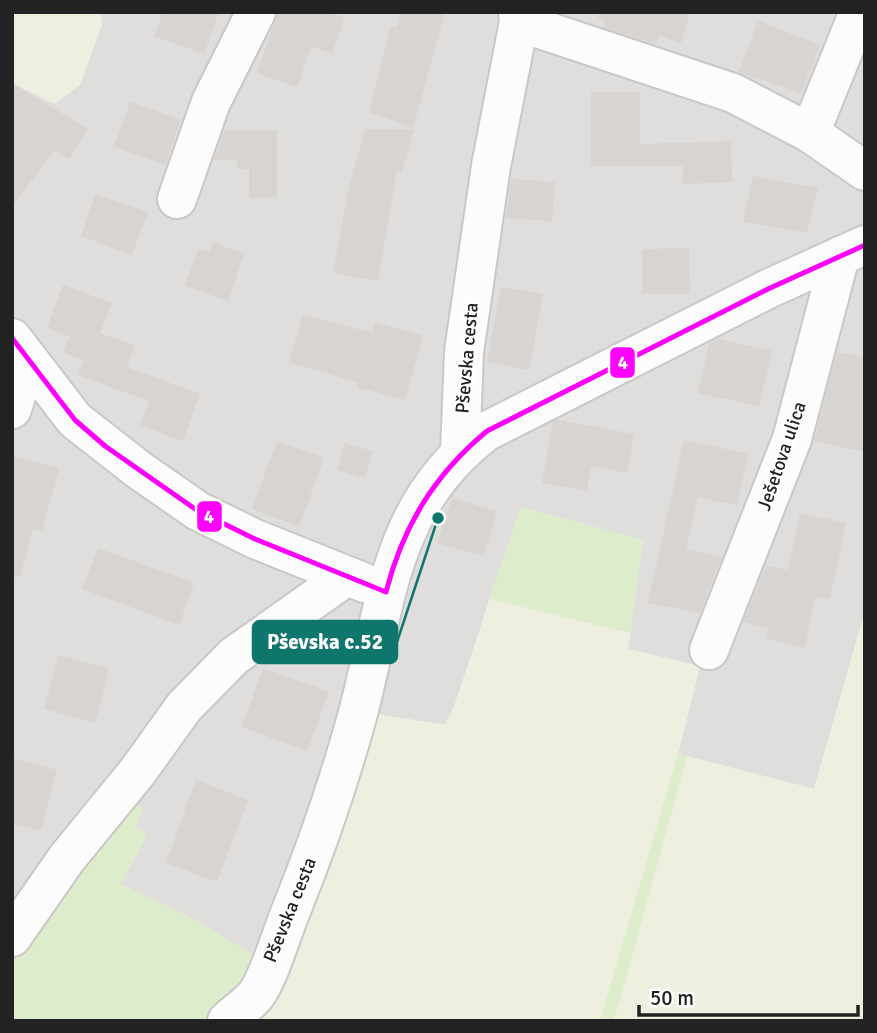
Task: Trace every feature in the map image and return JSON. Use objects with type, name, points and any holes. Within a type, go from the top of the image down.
[{"type":"street","points":[[177,198],[211,102],[256,12]]},
{"type":"street","points":[[859,12],[810,133],[865,171]]},
{"type":"street","name":"Pševska cesta","points":[[228,1021],[251,1007],[310,862],[346,754],[374,654],[393,561],[411,523],[440,474],[460,452],[464,352],[491,166],[518,17],[733,93],[810,133]]},
{"type":"street","name":"Ješetova ulica","points":[[460,452],[487,431],[768,289],[852,251]]},
{"type":"street","name":"Ješetova ulica","points":[[709,650],[792,439],[852,251]]},
{"type":"street","points":[[12,410],[19,348]]},
{"type":"street","points":[[19,348],[75,420],[105,446],[198,510],[255,539],[386,592]]},
{"type":"street","points":[[12,937],[67,858],[138,771],[184,707],[234,656],[347,576]]},
{"type":"shaded area","points":[[12,12],[865,12],[865,611],[814,789],[678,754],[700,666],[628,649],[643,540],[521,507],[451,715],[445,725],[377,715],[255,956],[193,919],[120,884],[147,835],[12,961]]},
{"type":"green space","points":[[12,12],[101,12],[102,25],[80,85],[54,104],[12,83]]},
{"type":"green space","points":[[521,507],[643,540],[630,633],[489,599]]},
{"type":"green space","points":[[489,599],[630,633],[628,649],[700,666],[678,754],[600,1021],[263,1021],[377,714],[445,725],[461,693]]},
{"type":"green space","points":[[865,611],[865,1021],[613,1021],[687,756],[814,789]]},
{"type":"green space","points":[[678,754],[687,756],[624,986],[613,1021],[600,1021]]},
{"type":"green space","points":[[130,802],[143,808],[136,825],[147,835],[121,884],[193,919],[255,956],[233,1021],[12,1021],[12,961],[44,913]]},
{"type":"building","points":[[163,12],[219,12],[204,54],[154,36]]},
{"type":"building","points":[[278,12],[328,12],[344,18],[332,54],[311,46],[297,87],[257,73]]},
{"type":"building","points":[[401,12],[445,12],[413,128],[369,112],[391,26],[397,27]]},
{"type":"building","points":[[599,12],[690,12],[681,43],[659,36],[656,44],[602,27],[604,20],[598,18]]},
{"type":"building","points":[[758,21],[820,45],[801,93],[739,72]]},
{"type":"building","points":[[12,83],[88,129],[69,159],[55,150],[12,206]]},
{"type":"building","points":[[591,92],[640,92],[640,144],[731,141],[732,182],[683,184],[683,166],[591,166]]},
{"type":"building","points":[[130,102],[181,120],[165,165],[114,147]]},
{"type":"building","points":[[365,129],[414,129],[402,172],[397,171],[378,281],[333,273],[348,191]]},
{"type":"building","points":[[277,130],[277,197],[249,198],[249,169],[237,169],[237,160],[214,160],[224,131]]},
{"type":"building","points":[[753,176],[818,188],[807,233],[743,222]]},
{"type":"building","points":[[511,179],[555,182],[552,221],[506,218]]},
{"type":"building","points":[[95,194],[148,212],[132,255],[81,236]]},
{"type":"building","points":[[213,242],[244,254],[228,301],[185,286],[198,249],[210,252]]},
{"type":"building","points":[[689,248],[690,294],[642,294],[642,249]]},
{"type":"building","points":[[63,285],[112,303],[100,333],[135,346],[127,367],[200,394],[183,441],[140,425],[149,401],[78,375],[84,360],[63,352],[69,336],[47,328]]},
{"type":"building","points":[[501,287],[543,294],[529,370],[487,362]]},
{"type":"building","points":[[303,314],[372,333],[375,322],[423,336],[405,400],[357,387],[358,382],[289,363]]},
{"type":"building","points":[[718,339],[772,351],[759,406],[698,393],[709,344]]},
{"type":"building","points":[[837,352],[865,358],[865,452],[814,441]]},
{"type":"building","points":[[557,420],[634,434],[627,473],[591,466],[587,491],[542,483],[553,422]]},
{"type":"building","points":[[684,440],[748,454],[737,505],[698,497],[686,549],[722,557],[700,613],[648,603]]},
{"type":"building","points":[[277,441],[324,458],[299,527],[252,509]]},
{"type":"building","points":[[344,443],[372,451],[365,478],[337,470]]},
{"type":"building","points":[[12,456],[59,468],[42,531],[33,529],[20,577],[12,576]]},
{"type":"building","points":[[452,498],[497,511],[484,556],[437,543]]},
{"type":"building","points":[[800,513],[846,523],[830,599],[816,596],[804,648],[766,639],[769,628],[743,622],[766,566],[788,570]]},
{"type":"building","points":[[98,548],[194,583],[179,625],[82,589]]},
{"type":"building","points":[[59,655],[109,668],[95,723],[44,709]]},
{"type":"building","points":[[263,668],[329,692],[307,751],[242,727]]},
{"type":"building","points":[[12,758],[57,770],[41,830],[12,823]]},
{"type":"building","points":[[196,780],[248,800],[217,882],[166,863]]},
{"type":"transit line","name":"4","points":[[12,338],[75,420],[105,446],[198,511],[255,539],[386,592],[402,545],[423,503],[451,465],[487,431],[768,289],[865,245]]},
{"type":"place","name":"Pševska c.52","points":[[438,518]]}]
